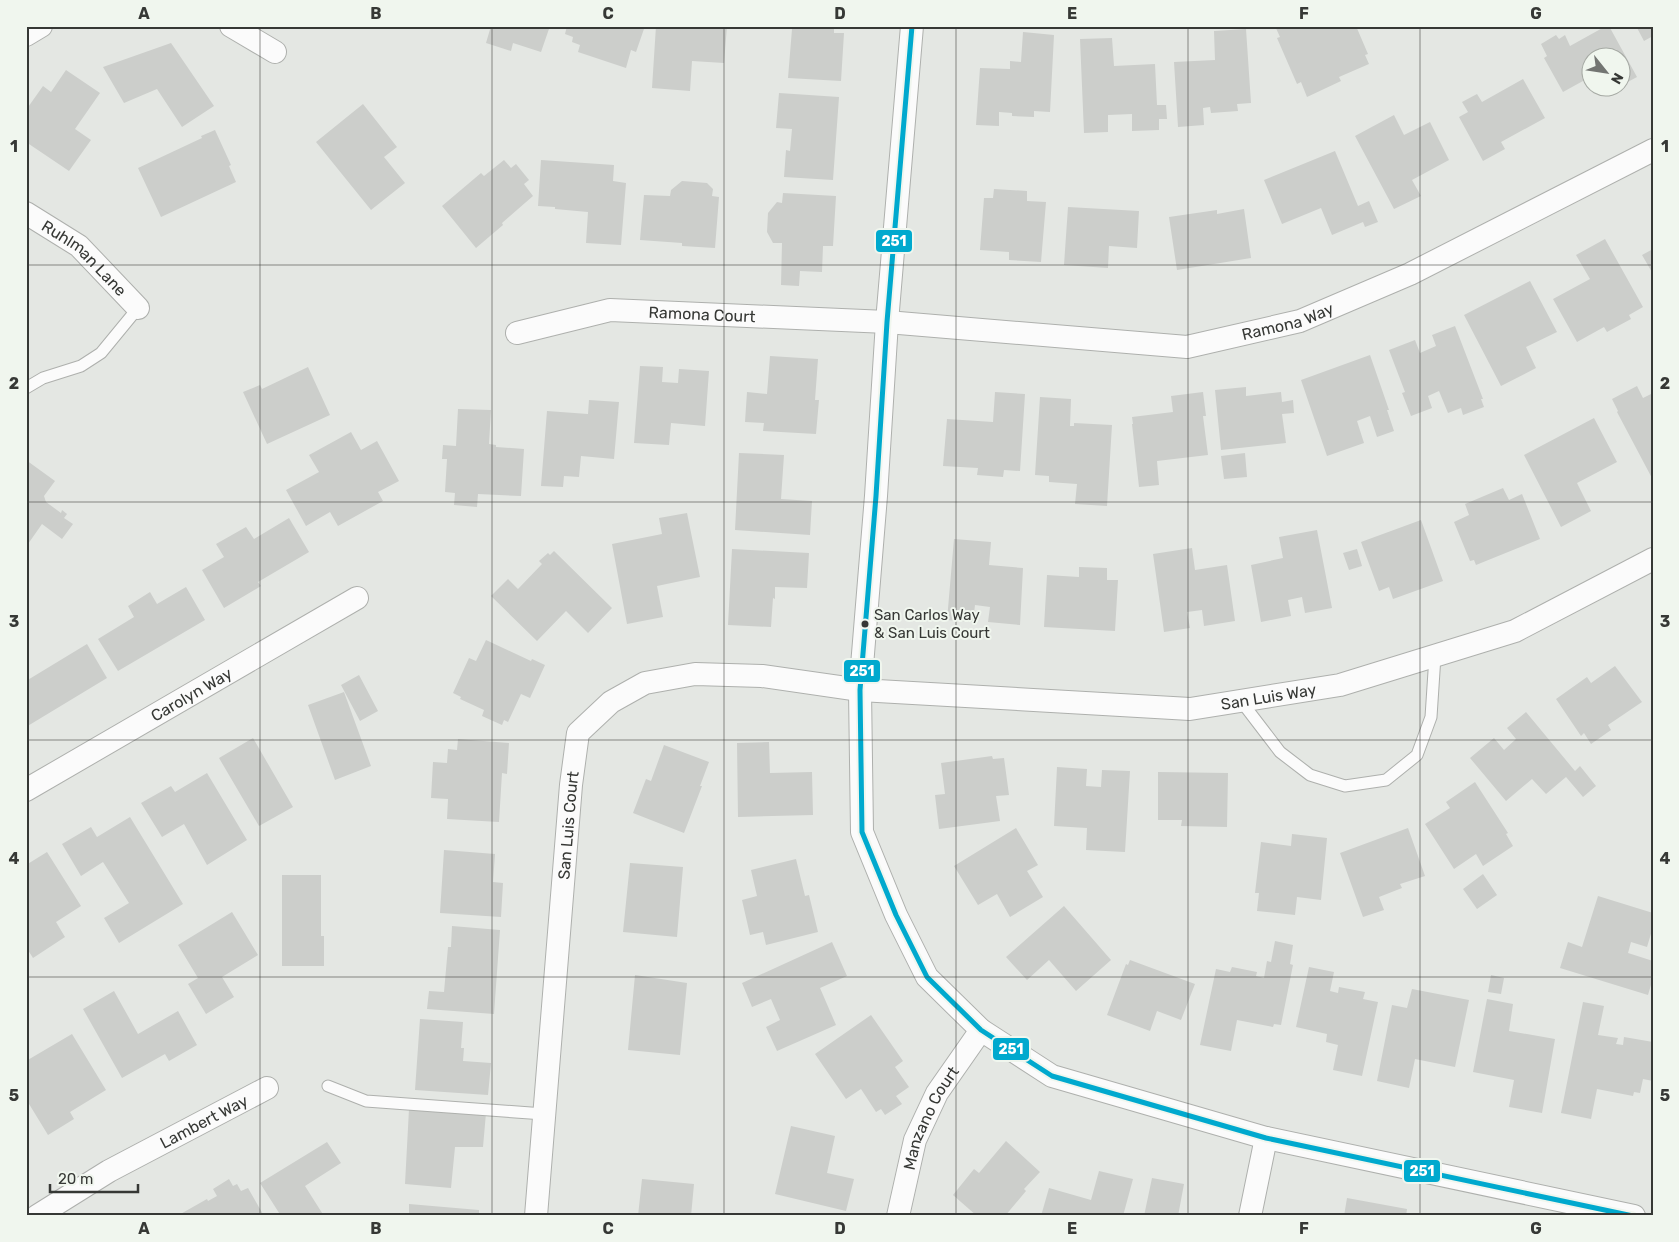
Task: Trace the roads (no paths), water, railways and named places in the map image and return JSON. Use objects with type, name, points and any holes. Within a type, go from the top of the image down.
[{"type":"street","points":[[26,35],[41,26]]},
{"type":"street","points":[[231,26],[275,52]]},
{"type":"street","points":[[912,26],[860,690],[862,832],[896,915],[927,977],[981,1030],[1052,1076],[1266,1138],[1634,1216]]},
{"type":"street","name":"Ramona Way","points":[[888,322],[1187,347],[1300,321],[1410,274],[1653,150]]},
{"type":"street","name":"Ruhlman Lane","points":[[26,213],[79,246],[138,308]]},
{"type":"street","name":"Ramona Court","points":[[517,333],[610,310],[888,322]]},
{"type":"street","name":"San Luis Way","points":[[860,690],[1190,709],[1340,686],[1515,631],[1653,559]]},
{"type":"street","name":"Carolyn Way","points":[[26,790],[357,598]]},
{"type":"street","name":"San Luis Court","points":[[536,1216],[571,785],[578,732],[611,702],[644,683],[695,674],[762,676],[860,690]]},
{"type":"street","name":"Manzano Court","points":[[898,1216],[915,1140],[936,1093],[981,1030]]},
{"type":"street","name":"Lambert Way","points":[[37,1216],[110,1171],[267,1088]]},
{"type":"street","points":[[1250,1216],[1266,1138]]},
{"type":"lane","points":[[26,388],[43,378],[81,366],[101,353],[138,308]]},
{"type":"lane","points":[[1241,701],[1280,752],[1310,775],[1345,786],[1386,780],[1417,755],[1431,717],[1435,656]]},
{"type":"lane","points":[[328,1086],[366,1101],[544,1114]]},
{"type":"place","name":"San Carlos Way & San Luis Court","points":[[865,624]]}]
